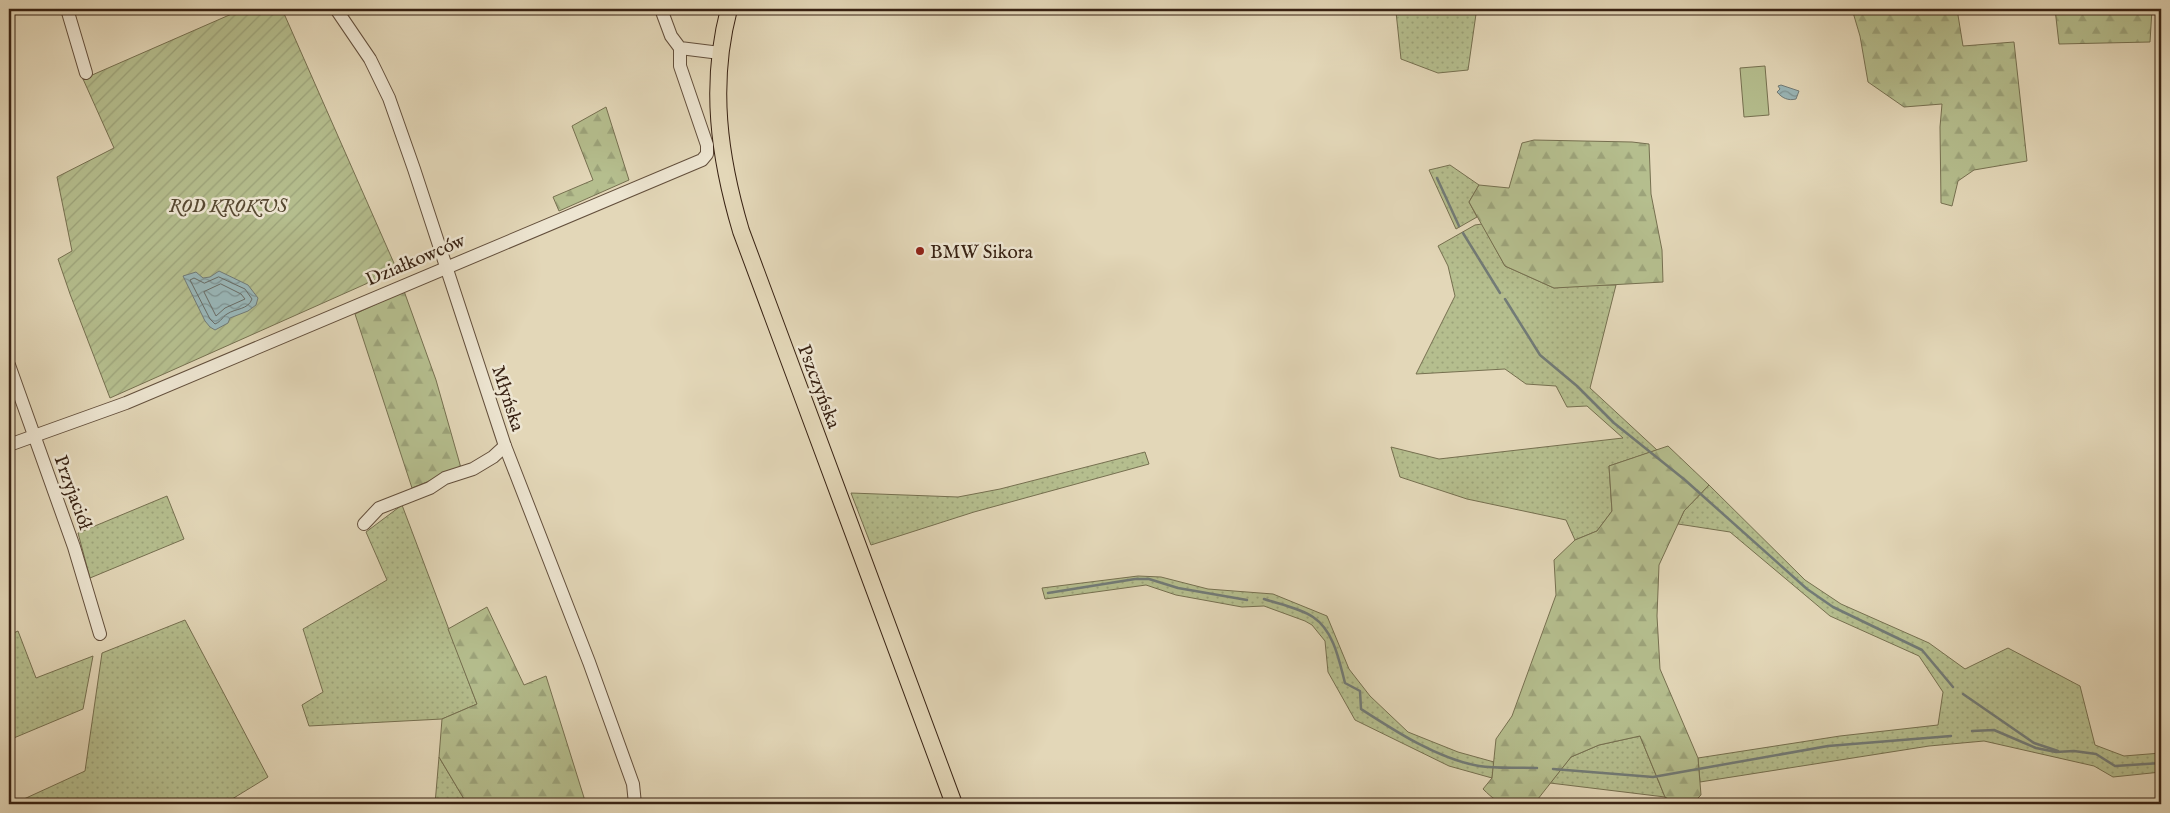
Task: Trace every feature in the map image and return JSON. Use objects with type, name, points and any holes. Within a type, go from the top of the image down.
[{"type":"main road","name":"Pszczyńska","points":[[729,9],[720,53],[717,98],[720,143],[733,204],[954,804]]},
{"type":"street","points":[[67,9],[86,73]]},
{"type":"street","name":"Młyńska","points":[[336,9],[370,59],[389,98],[505,446],[599,690],[633,784],[635,804]]},
{"type":"street","points":[[661,9],[671,36],[680,48],[720,53]]},
{"type":"street","name":"Działkowców","points":[[9,445],[126,403],[446,266],[643,185],[704,157],[707,154],[707,145],[680,66],[680,48]]},
{"type":"street","name":"Przyjaciół","points":[[9,365],[74,548],[100,634]]},
{"type":"street","points":[[364,524],[379,508],[430,488],[444,478],[473,470],[493,457],[505,446]]},
{"type":"green space","name":"ROD KROKUS","points":[[243,9],[282,9],[397,270],[110,398],[58,259],[72,251],[57,177],[114,148],[83,79]]},
{"type":"green space","points":[[1852,9],[1957,9],[1963,46],[2014,42],[2027,161],[1974,170],[1958,181],[1952,206],[1941,203],[1940,127],[1942,104],[1904,107],[1868,82],[1860,36]]},
{"type":"green space","points":[[2055,9],[2152,9],[2150,42],[2059,44]]},
{"type":"green space","points":[[1396,12],[1476,14],[1468,70],[1438,73],[1401,59]]},
{"type":"green space","points":[[1765,66],[1769,115],[1744,117],[1740,68]]},
{"type":"green space","points":[[606,107],[629,180],[559,211],[553,197],[593,180],[572,126]]},
{"type":"green space","points":[[1534,140],[1649,144],[1651,194],[1662,250],[1663,282],[1554,288],[1505,266],[1469,202],[1479,185],[1509,188],[1522,143]]},
{"type":"green space","points":[[1450,165],[1479,185],[1469,202],[1477,217],[1456,229],[1429,170]]},
{"type":"green space","points":[[1482,224],[1505,266],[1554,288],[1584,285],[1616,285],[1590,388],[1657,450],[1609,466],[1612,511],[1597,531],[1575,540],[1566,520],[1467,499],[1400,477],[1391,447],[1439,459],[1623,438],[1587,406],[1567,407],[1556,386],[1526,384],[1505,369],[1416,374],[1455,296],[1448,266],[1438,246],[1475,225]]},
{"type":"green space","points":[[404,291],[436,380],[461,468],[412,488],[355,314]]},
{"type":"green space","points":[[1668,446],[1709,485],[1684,511],[1659,565],[1657,616],[1660,669],[1698,758],[1701,795],[1692,804],[1677,804],[1665,797],[1640,736],[1599,745],[1571,757],[1534,804],[1511,805],[1501,803],[1483,789],[1492,778],[1496,739],[1512,716],[1556,595],[1554,560],[1575,540],[1597,531],[1612,511],[1609,466]]},
{"type":"green space","points":[[1145,452],[1149,464],[974,512],[871,545],[851,493],[958,497],[1000,489]]},
{"type":"green space","points":[[1709,485],[1805,580],[1841,604],[1929,643],[1965,669],[2008,648],[2080,686],[2095,745],[2124,756],[2161,753],[2161,772],[2113,777],[2094,766],[1984,741],[1929,746],[1700,782],[1698,758],[1840,736],[1938,725],[1943,692],[1919,656],[1830,616],[1730,532],[1678,524],[1684,511]]},
{"type":"green space","points":[[167,496],[184,539],[90,578],[78,533]]},
{"type":"green space","points":[[402,505],[477,704],[442,719],[309,726],[302,705],[323,692],[303,629],[387,580],[366,532]]},
{"type":"green space","points":[[1138,576],[1161,577],[1208,589],[1273,594],[1327,616],[1349,669],[1370,696],[1408,732],[1458,752],[1494,762],[1492,778],[1449,766],[1355,720],[1328,672],[1325,641],[1312,625],[1305,621],[1264,606],[1242,607],[1176,595],[1146,585],[1045,599],[1042,588]]},
{"type":"green space","points":[[487,607],[524,685],[546,676],[586,804],[467,804],[439,757],[442,719],[477,704],[448,629]]},
{"type":"green space","points":[[185,620],[268,777],[224,804],[13,804],[85,771],[102,653]]},
{"type":"green space","points":[[18,631],[36,678],[93,656],[83,709],[9,740],[9,635]]},
{"type":"green space","points":[[1640,736],[1665,797],[1550,783],[1571,757],[1599,745]]},
{"type":"green space","points":[[439,757],[467,804],[435,804]]},
{"type":"green space","points":[[1665,797],[1677,804],[1669,804]]},
{"type":"water","points":[[1781,85],[1799,91],[1796,99],[1788,99],[1779,94],[1777,92],[1780,89],[1778,86]]},
{"type":"water","points":[[219,271],[248,285],[258,298],[256,305],[248,311],[230,318],[228,323],[215,330],[205,321],[183,276],[196,272],[203,278],[210,277]]},
{"type":"waterway","points":[[1437,178],[1459,226]]},
{"type":"waterway","points":[[1463,233],[1500,293]]},
{"type":"waterway","points":[[1505,299],[1540,355],[1577,386],[1614,423],[1685,480],[1807,589],[1833,607],[1922,650],[1953,687]]},
{"type":"waterway","points":[[1048,593],[1135,579],[1149,579],[1178,588],[1247,600]]},
{"type":"waterway","points":[[1264,599],[1302,611],[1320,623],[1335,647],[1345,683],[1360,691],[1361,709],[1388,726],[1433,751],[1464,762],[1486,767],[1537,768]]},
{"type":"waterway","points":[[1963,694],[2034,743],[2058,751]]},
{"type":"waterway","points":[[1972,731],[1994,730],[2036,748],[2056,752],[2074,751],[2096,754],[2115,766],[2161,763]]},
{"type":"waterway","points":[[1553,769],[1653,777],[1828,746],[1951,736]]},
{"type":"place","name":"BMW Sikora","points":[[920,251]]}]
